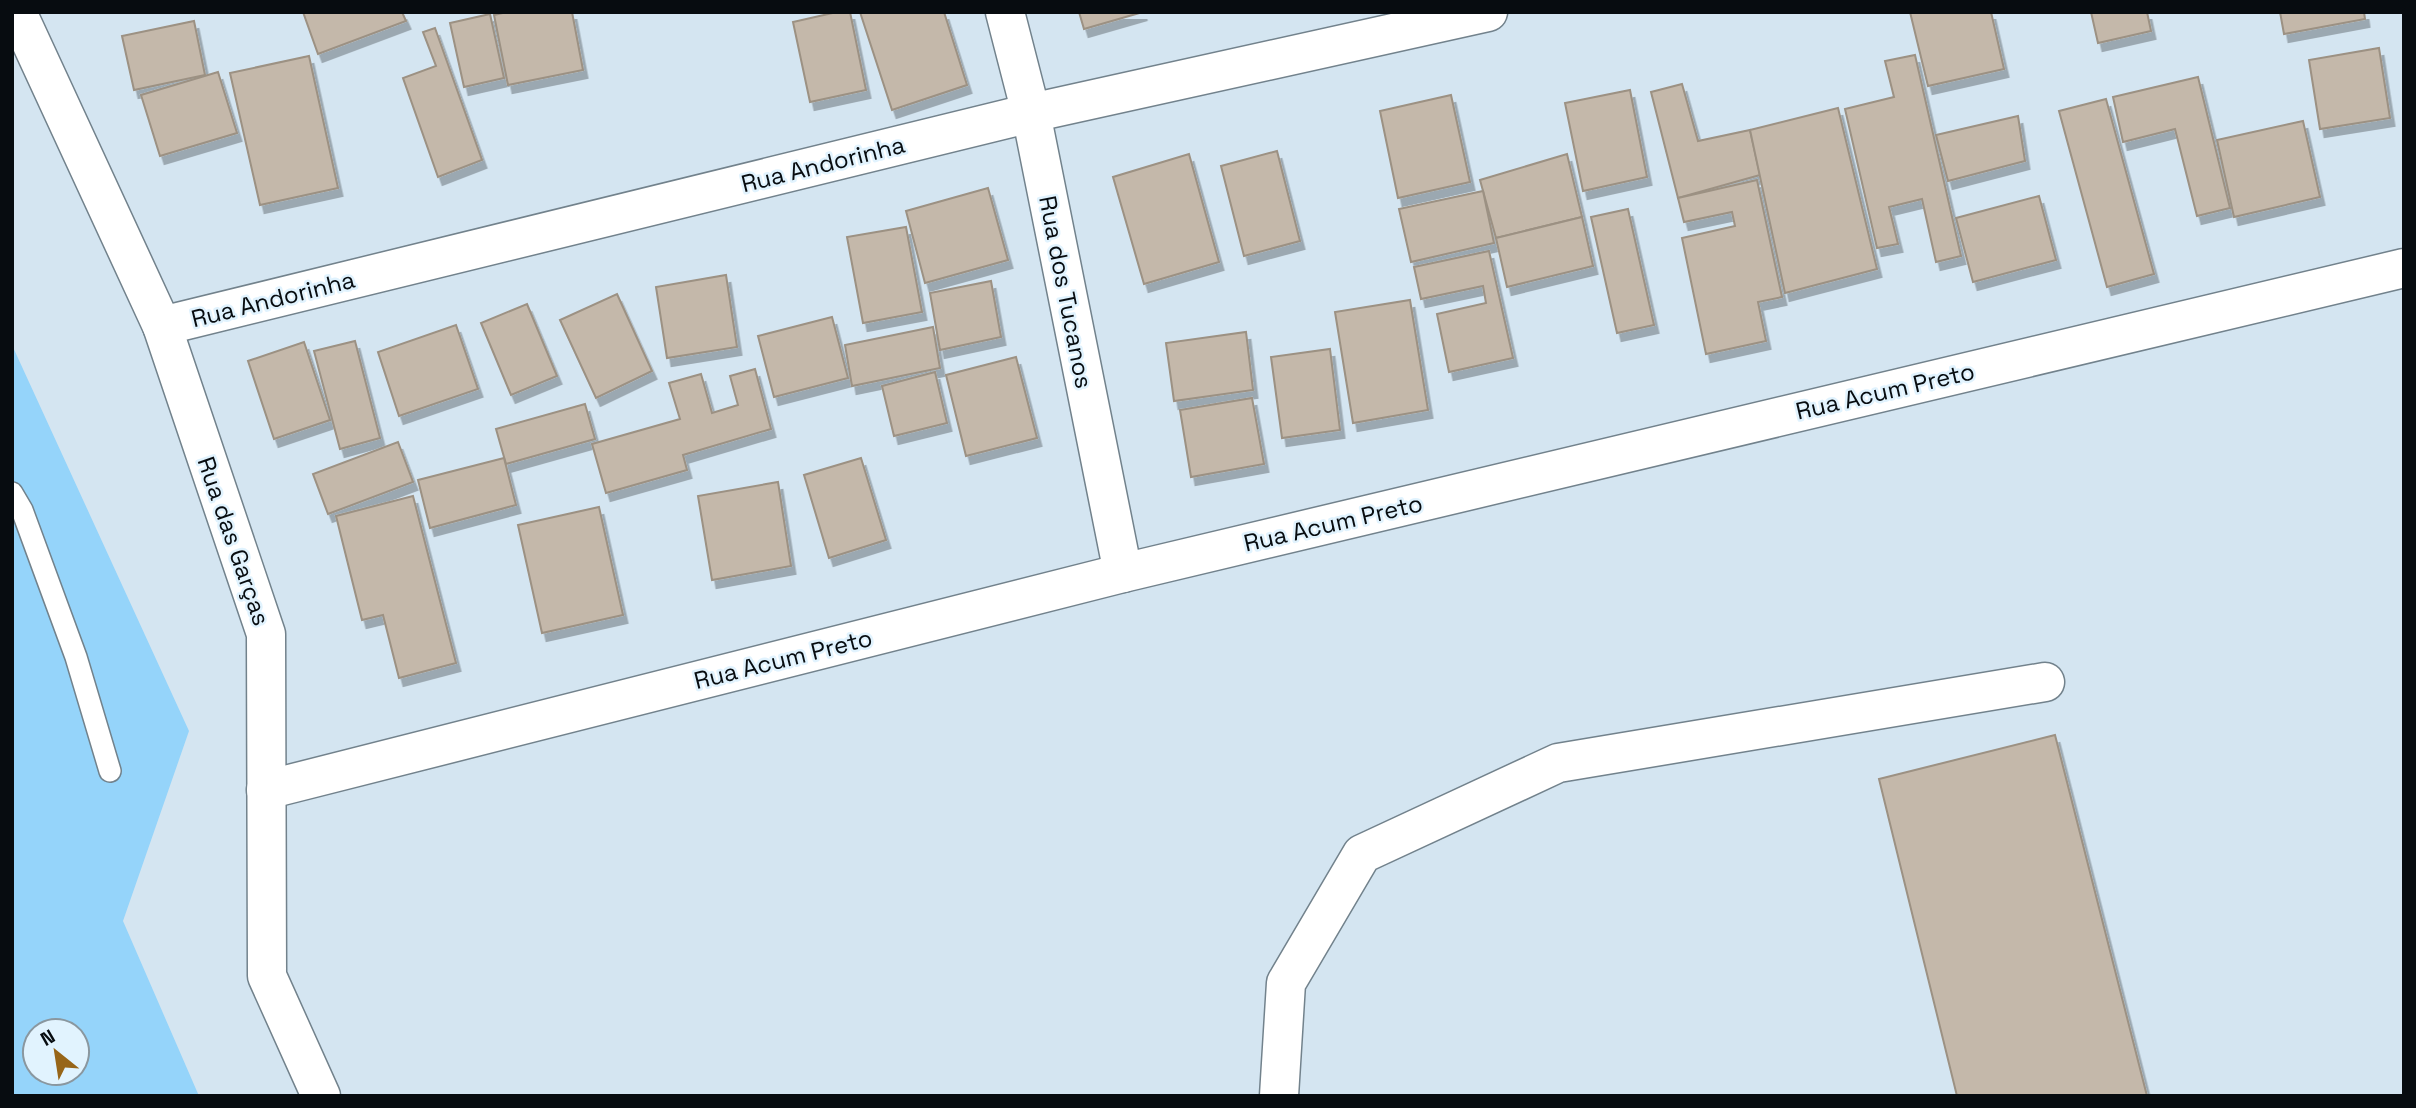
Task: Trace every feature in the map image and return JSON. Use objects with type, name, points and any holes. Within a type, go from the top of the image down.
[{"type":"street","name":"Rua das Garças","points":[[18,12],[162,326],[266,634],[267,976],[321,1096]]},
{"type":"street","name":"Rua dos Tucanos","points":[[1005,12],[1031,113],[1123,573]]},
{"type":"street","name":"Rua Andorinha","points":[[162,326],[1031,113],[1488,12]]},
{"type":"street","name":"Rua Acum Preto","points":[[266,790],[1123,573],[2404,268]]},
{"type":"street","points":[[1279,1096],[1286,983],[1363,854],[1558,763],[2045,682]]},
{"type":"lane","points":[[12,493],[22,510],[76,657],[110,771]]},
{"type":"shaded area","points":[[12,345],[189,731],[123,921],[199,1096],[12,1096]]},
{"type":"building","points":[[303,12],[402,12],[406,21],[318,54]]},
{"type":"building","points":[[507,12],[572,12],[583,70],[508,85],[494,15]]},
{"type":"building","points":[[837,12],[850,12],[866,90],[810,102],[793,22]]},
{"type":"building","points":[[860,12],[944,12],[967,85],[892,110]]},
{"type":"building","points":[[1079,12],[1143,12],[1084,29]]},
{"type":"building","points":[[1910,12],[1991,12],[2004,69],[1928,86]]},
{"type":"building","points":[[2091,12],[2147,12],[2151,31],[2098,43]]},
{"type":"building","points":[[2280,12],[2364,12],[2365,19],[2284,34]]},
{"type":"building","points":[[490,14],[504,78],[464,87],[450,23]]},
{"type":"building","points":[[194,21],[205,75],[134,90],[122,36]]},
{"type":"building","points":[[435,28],[482,160],[438,177],[403,78],[436,66],[423,32]]},
{"type":"building","points":[[2379,48],[2390,118],[2320,129],[2309,60]]},
{"type":"building","points":[[1915,55],[1961,256],[1936,262],[1922,199],[1889,207],[1898,244],[1877,248],[1845,109],[1894,97],[1885,61]]},
{"type":"building","points":[[309,56],[338,188],[260,205],[230,73]]},
{"type":"building","points":[[218,72],[237,133],[160,156],[141,95]]},
{"type":"building","points":[[2198,77],[2230,208],[2197,216],[2175,129],[2123,142],[2113,97]]},
{"type":"building","points":[[1682,84],[1698,141],[1750,130],[1760,175],[1678,198],[1651,92]]},
{"type":"building","points":[[1630,90],[1647,177],[1583,191],[1565,103]]},
{"type":"building","points":[[1451,95],[1470,182],[1398,198],[1380,111]]},
{"type":"building","points":[[2106,99],[2154,274],[2107,287],[2059,111]]},
{"type":"building","points":[[1838,108],[1877,269],[1785,293],[1750,130]]},
{"type":"building","points":[[2018,116],[2025,161],[1948,181],[1936,135]]},
{"type":"building","points":[[2303,121],[2320,197],[2234,217],[2217,140]]},
{"type":"building","points":[[1277,151],[1300,241],[1244,256],[1221,166]]},
{"type":"building","points":[[1189,154],[1219,262],[1144,284],[1113,177]]},
{"type":"building","points":[[1567,154],[1582,217],[1496,238],[1480,180]]},
{"type":"building","points":[[1757,180],[1782,297],[1758,302],[1766,341],[1706,354],[1682,238],[1735,226],[1732,212],[1684,222],[1678,198]]},
{"type":"building","points":[[988,188],[1008,260],[925,283],[906,211]]},
{"type":"building","points":[[1483,191],[1494,243],[1411,262],[1399,209]]},
{"type":"building","points":[[2039,196],[2056,260],[1973,282],[1956,218]]},
{"type":"building","points":[[1628,209],[1654,325],[1617,333],[1591,217]]},
{"type":"building","points":[[1582,217],[1593,266],[1507,287],[1496,238]]},
{"type":"building","points":[[906,227],[922,312],[863,323],[847,237]]},
{"type":"building","points":[[1489,251],[1513,358],[1449,372],[1437,314],[1486,303],[1483,286],[1421,299],[1414,267]]},
{"type":"building","points":[[726,275],[737,347],[667,358],[656,287]]},
{"type":"building","points":[[991,281],[1001,337],[940,350],[930,293]]},
{"type":"building","points":[[617,294],[652,371],[596,398],[560,320]]},
{"type":"building","points":[[1410,300],[1428,410],[1353,423],[1335,312]]},
{"type":"building","points":[[527,304],[557,376],[511,395],[481,323]]},
{"type":"building","points":[[832,317],[848,378],[774,397],[758,336]]},
{"type":"building","points":[[456,325],[478,389],[399,416],[378,352]]},
{"type":"building","points":[[933,327],[940,368],[852,386],[845,345]]},
{"type":"building","points":[[1246,332],[1253,390],[1174,401],[1166,343]]},
{"type":"building","points":[[355,341],[380,438],[340,449],[314,351]]},
{"type":"building","points":[[304,342],[330,420],[274,439],[248,361]]},
{"type":"building","points":[[1330,349],[1340,430],[1282,438],[1271,357]]},
{"type":"building","points":[[1016,357],[1037,438],[966,456],[946,375]]},
{"type":"building","points":[[755,369],[771,429],[683,455],[687,470],[606,493],[592,444],[680,419],[669,383],[701,374],[712,413],[738,405],[730,376]]},
{"type":"building","points":[[935,372],[947,423],[894,436],[882,386]]},
{"type":"building","points":[[1252,398],[1264,464],[1191,477],[1180,410]]},
{"type":"building","points":[[585,404],[595,439],[506,464],[496,429]]},
{"type":"building","points":[[398,442],[413,482],[328,514],[313,474]]},
{"type":"building","points":[[504,458],[516,505],[430,528],[418,480]]},
{"type":"building","points":[[861,458],[886,540],[829,558],[804,475]]},
{"type":"building","points":[[778,482],[791,566],[712,580],[698,496]]},
{"type":"building","points":[[413,496],[456,663],[399,678],[383,615],[362,620],[336,516]]},
{"type":"building","points":[[599,507],[623,615],[542,633],[518,525]]},
{"type":"building","points":[[2055,735],[2147,1096],[1957,1096],[1879,779]]}]
